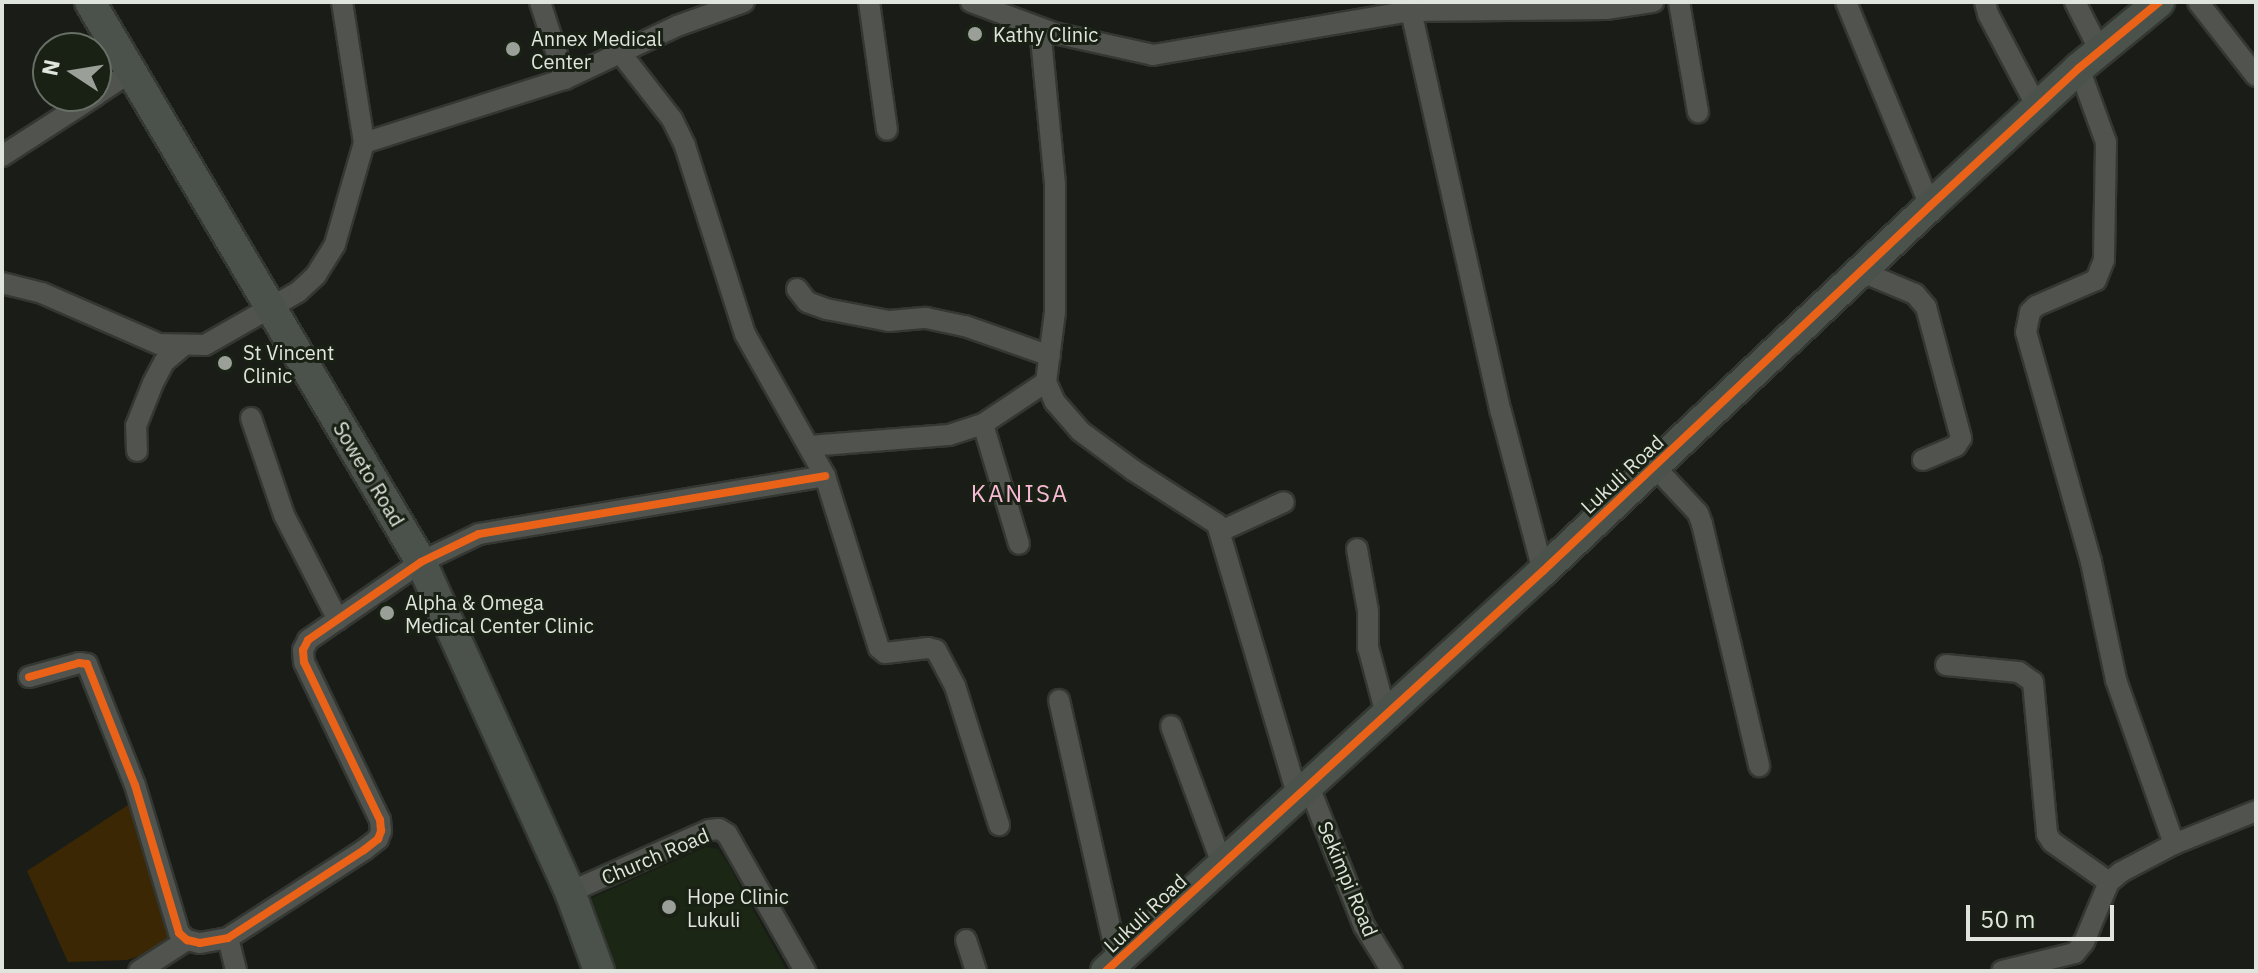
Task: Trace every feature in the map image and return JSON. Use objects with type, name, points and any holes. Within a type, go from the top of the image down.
[{"type":"street","name":"Soweto Road","points":[[90,2],[421,562],[570,892],[599,971]]},
{"type":"street","points":[[2,283],[42,293],[159,344],[183,346],[205,345],[298,292],[316,275],[335,244],[364,143],[342,2]]},
{"type":"street","points":[[540,2],[565,79]]},
{"type":"street","points":[[364,143],[565,79],[622,55],[677,26],[744,2]]},
{"type":"street","points":[[869,2],[887,130]]},
{"type":"street","points":[[971,2],[1040,28],[1111,48],[1153,55],[1410,7],[1606,9],[1653,2]]},
{"type":"street","points":[[1679,2],[1698,112]]},
{"type":"street","points":[[1846,2],[1930,206]]},
{"type":"street","points":[[1985,2],[1988,14],[2037,107]]},
{"type":"street","points":[[2075,2],[2106,142],[2108,184],[2104,260],[2096,280],[2036,306],[2030,312],[2026,332],[2091,562],[2116,680],[2174,844]]},
{"type":"street","name":"Lukuli Road","points":[[1112,966],[1543,571],[2037,107],[2159,2]]},
{"type":"street","points":[[2198,2],[2256,76]]},
{"type":"street","points":[[1410,7],[1511,454],[1543,571]]},
{"type":"street","points":[[1040,28],[1055,185],[1055,312],[1046,382],[1055,402],[1080,431],[1133,470],[1217,524],[1221,531],[1284,502]]},
{"type":"street","points":[[622,55],[679,133],[698,177],[745,334],[825,476],[879,648],[885,653],[936,650],[955,686],[999,825]]},
{"type":"street","points":[[112,85],[131,72]]},
{"type":"street","points":[[2,156],[71,112]]},
{"type":"street","points":[[1860,271],[1915,294],[1926,307],[1961,438],[1956,446],[1923,460]]},
{"type":"street","points":[[797,289],[807,302],[826,309],[889,321],[926,318],[965,326],[1050,356]]},
{"type":"street","points":[[137,451],[136,426],[153,383],[164,362],[183,346]]},
{"type":"street","points":[[809,446],[949,435],[983,424],[1046,382]]},
{"type":"street","points":[[251,418],[284,515],[338,620]]},
{"type":"street","points":[[983,424],[1019,544]]},
{"type":"street","points":[[1654,466],[1698,513],[1759,766]]},
{"type":"street","points":[[29,677],[79,663],[87,664],[135,785],[179,933],[187,940],[200,943],[228,938],[378,839],[380,820],[304,662],[303,650],[308,640],[421,562],[479,534],[825,476]]},
{"type":"street","name":"Sekimpi Road","points":[[1221,531],[1303,789],[1364,926],[1392,971]]},
{"type":"street","points":[[1357,549],[1368,611],[1368,647],[1386,714]]},
{"type":"street","points":[[1946,665],[2019,672],[2033,682],[2047,834],[2052,842],[2109,882]]},
{"type":"street","points":[[1059,700],[1112,966]]},
{"type":"street","points":[[1171,726],[1222,864]]},
{"type":"street","points":[[2002,971],[2077,962],[2109,882],[2143,858],[2256,811]]},
{"type":"street","name":"Church Road","points":[[570,892],[709,830],[719,829],[727,834],[805,971]]},
{"type":"street","points":[[228,938],[236,971]]},
{"type":"street","points":[[139,971],[187,940]]},
{"type":"street","points":[[966,940],[976,971]]},
{"type":"shaded area","points":[[134,801],[178,944],[127,960],[68,962],[27,871]]},
{"type":"shaded area","name":"Hope Clinic Lukuli","points":[[706,847],[718,849],[727,862],[787,971],[609,971],[587,904],[590,899]]},
{"type":"cycle path","points":[[1106,971],[1543,571],[2079,68],[2159,2]]},
{"type":"cycle path","points":[[29,677],[79,663],[87,664],[135,785],[179,933],[187,940],[200,943],[228,938],[364,850],[378,839],[381,831],[380,820],[304,662],[303,650],[308,640],[421,562],[479,534],[825,476]]},
{"type":"place","name":"Kathy Clinic","points":[[975,34]]},
{"type":"place","name":"Annex Medical Center","points":[[513,49]]},
{"type":"place","name":"St Vincent Clinic","points":[[225,363]]},
{"type":"place","name":"Alpha & Omega Medical Center Clinic","points":[[387,613]]},
{"type":"place","name":"Hope Clinic Lukuli","points":[[669,907]]},
{"type":"district","name":"KANISA","points":[[1020,494]]}]
